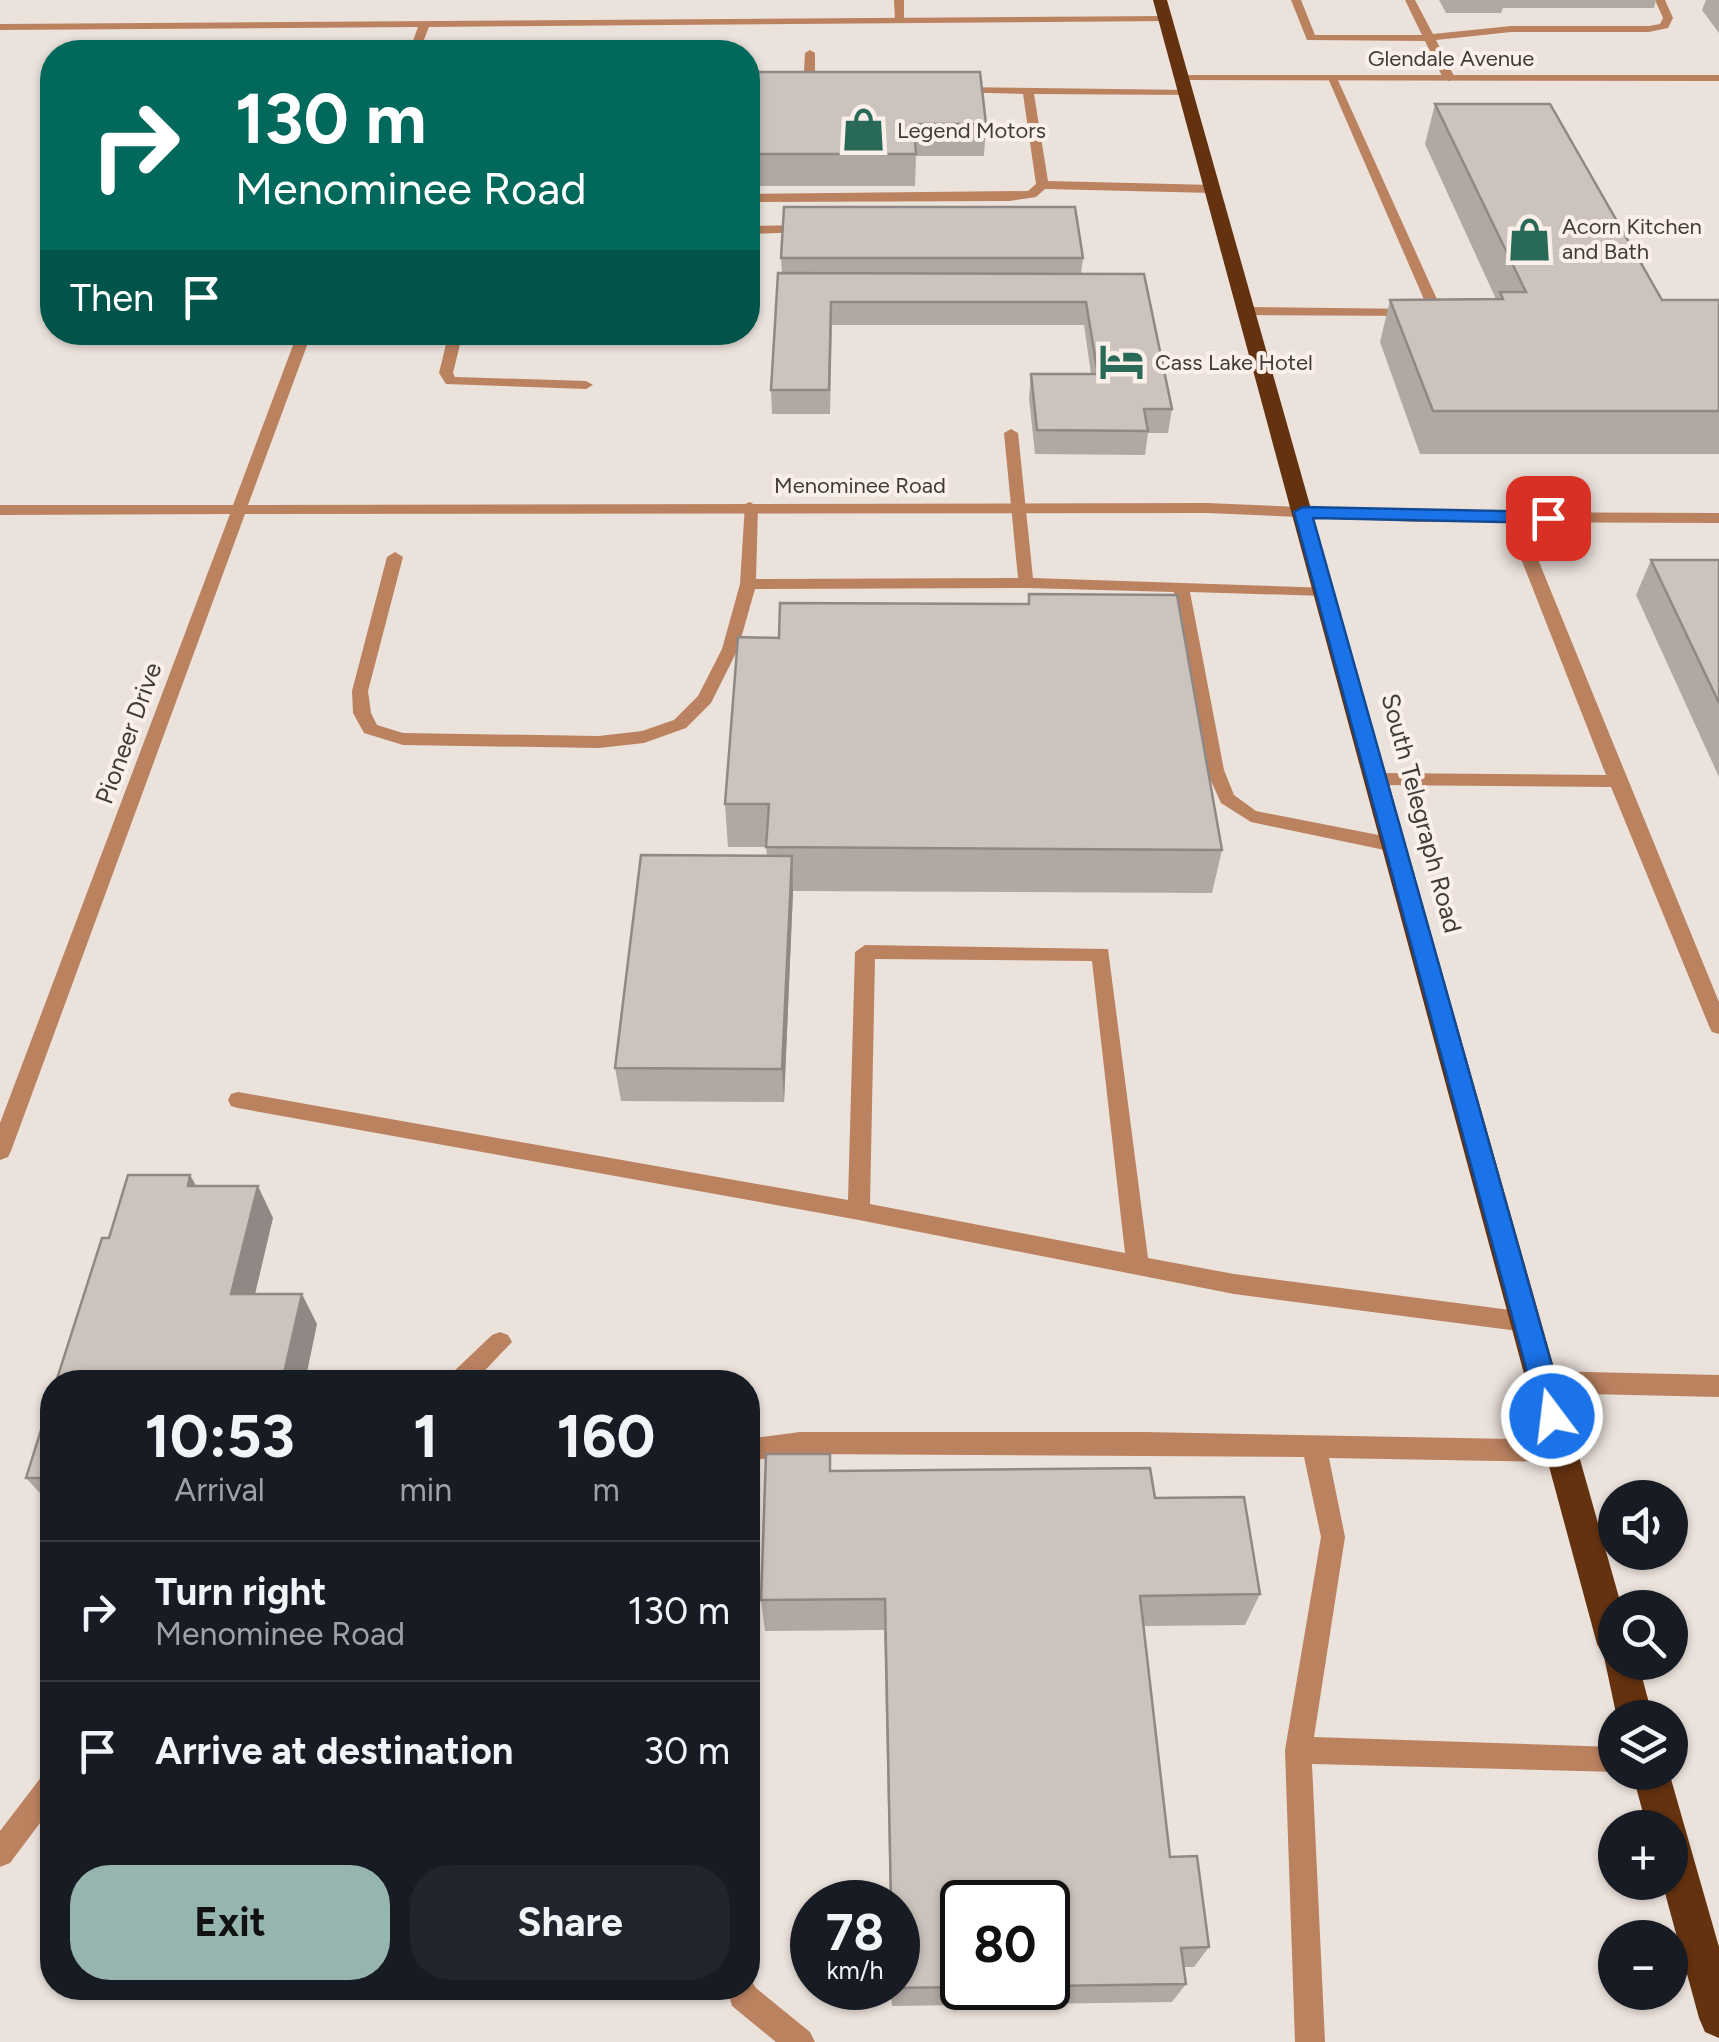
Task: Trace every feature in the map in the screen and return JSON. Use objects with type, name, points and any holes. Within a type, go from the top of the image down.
[{"type":"highway","name":"South Telegraph Road","points":[[1160,0],[1600,1590]]},
{"type":"highway","points":[[1686,1900],[1719,2018]]},
{"type":"street","points":[[899,0],[900,20]]},
{"type":"street","points":[[1296,0],[1311,38],[1429,38],[1511,29],[1650,29],[1664,26],[1668,18],[1660,0]]},
{"type":"street","points":[[1410,0],[1449,78]]},
{"type":"street","points":[[0,27],[1166,19]]},
{"type":"street","points":[[419,40],[424,26]]},
{"type":"street","points":[[809,89],[810,53]]},
{"type":"street","points":[[1248,311],[1419,313],[1433,306],[1331,78]]},
{"type":"street","name":"Glendale Avenue","points":[[948,90],[1331,78],[1719,78]]},
{"type":"street","points":[[794,89],[829,89]]},
{"type":"street","points":[[1028,90],[1042,184]]},
{"type":"street","points":[[760,198],[1009,197],[1032,194],[1042,184],[1214,189]]},
{"type":"street","points":[[938,197],[938,215]]},
{"type":"street","points":[[760,230],[824,228]]},
{"type":"street","name":"Pioneer Drive","points":[[0,1151],[300,345]]},
{"type":"street","points":[[453,345],[446,372],[451,381],[586,385]]},
{"type":"street","points":[[1011,434],[1026,583]]},
{"type":"street","points":[[395,557],[360,691],[362,713],[370,729],[402,739],[599,742],[644,737],[680,724],[705,699],[730,648],[748,584],[750,507]]},
{"type":"street","name":"Menominee Road","points":[[0,510],[1019,508],[1719,518]]},
{"type":"street","points":[[1514,518],[1719,1026]]},
{"type":"street","points":[[748,584],[1026,583],[1325,591]]},
{"type":"street","points":[[1181,587],[1214,770],[1228,799],[1251,816],[1394,845]]},
{"type":"street","points":[[1377,780],[1617,781]]},
{"type":"street","points":[[859,1211],[865,952],[1101,954],[1138,1266]]},
{"type":"street","points":[[238,1100],[859,1211],[1234,1284],[1526,1322]]},
{"type":"street","points":[[471,1370],[500,1342]]},
{"type":"street","points":[[1543,1382],[1719,1386]]},
{"type":"street","points":[[760,1448],[800,1443],[1562,1451]]},
{"type":"street","points":[[1310,2042],[1298,1750],[1333,1538],[1314,1446]]},
{"type":"street","points":[[1298,1750],[1598,1759]]},
{"type":"street","points":[[0,1853],[40,1801]]},
{"type":"street","points":[[747,2000],[800,2042]]},
{"type":"building","points":[[760,72],[980,72],[986,124],[914,124],[916,154],[760,154]]},
{"type":"building","name":"Acorn Kitchen and Bath","points":[[1435,104],[1550,104],[1662,300],[1719,300],[1719,411],[1433,411],[1390,300],[1503,299],[1500,292],[1526,292]]},
{"type":"building","points":[[784,207],[1075,207],[1083,258],[781,258]]},
{"type":"building","points":[[778,273],[1144,274],[1172,409],[1144,409],[1148,431],[1037,430],[1031,374],[1098,374],[1086,302],[831,302],[829,390],[771,390]]},
{"type":"building","points":[[1651,560],[1719,560],[1719,703]]},
{"type":"building","points":[[1029,594],[1177,595],[1222,850],[766,847],[769,804],[725,804],[738,637],[779,638],[780,603],[1029,604]]},
{"type":"building","points":[[641,855],[792,856],[782,1069],[615,1068]]},
{"type":"building","points":[[128,1175],[190,1175],[188,1186],[258,1186],[231,1294],[302,1294],[285,1370],[60,1370],[102,1238],[109,1238]]},
{"type":"building","points":[[40,1433],[40,1478],[26,1478]]},
{"type":"building","points":[[766,1454],[830,1454],[830,1471],[1150,1468],[1155,1498],[1244,1497],[1260,1594],[1140,1596],[1170,1857],[1197,1856],[1209,1947],[1181,1948],[1186,1984],[1070,1986],[1070,1880],[940,1880],[940,1987],[920,1988],[920,1880],[891,1880],[885,1599],[761,1600]]},
{"type":"place","name":"Legend Motors","points":[[864,130]]},
{"type":"place","name":"Acorn Kitchen and Bath","points":[[1529,239]]},
{"type":"place","name":"Cass Lake Hotel","points":[[1122,362]]},
{"type":"route","points":[[1548,518],[1303,512],[1552,1416]]}]
